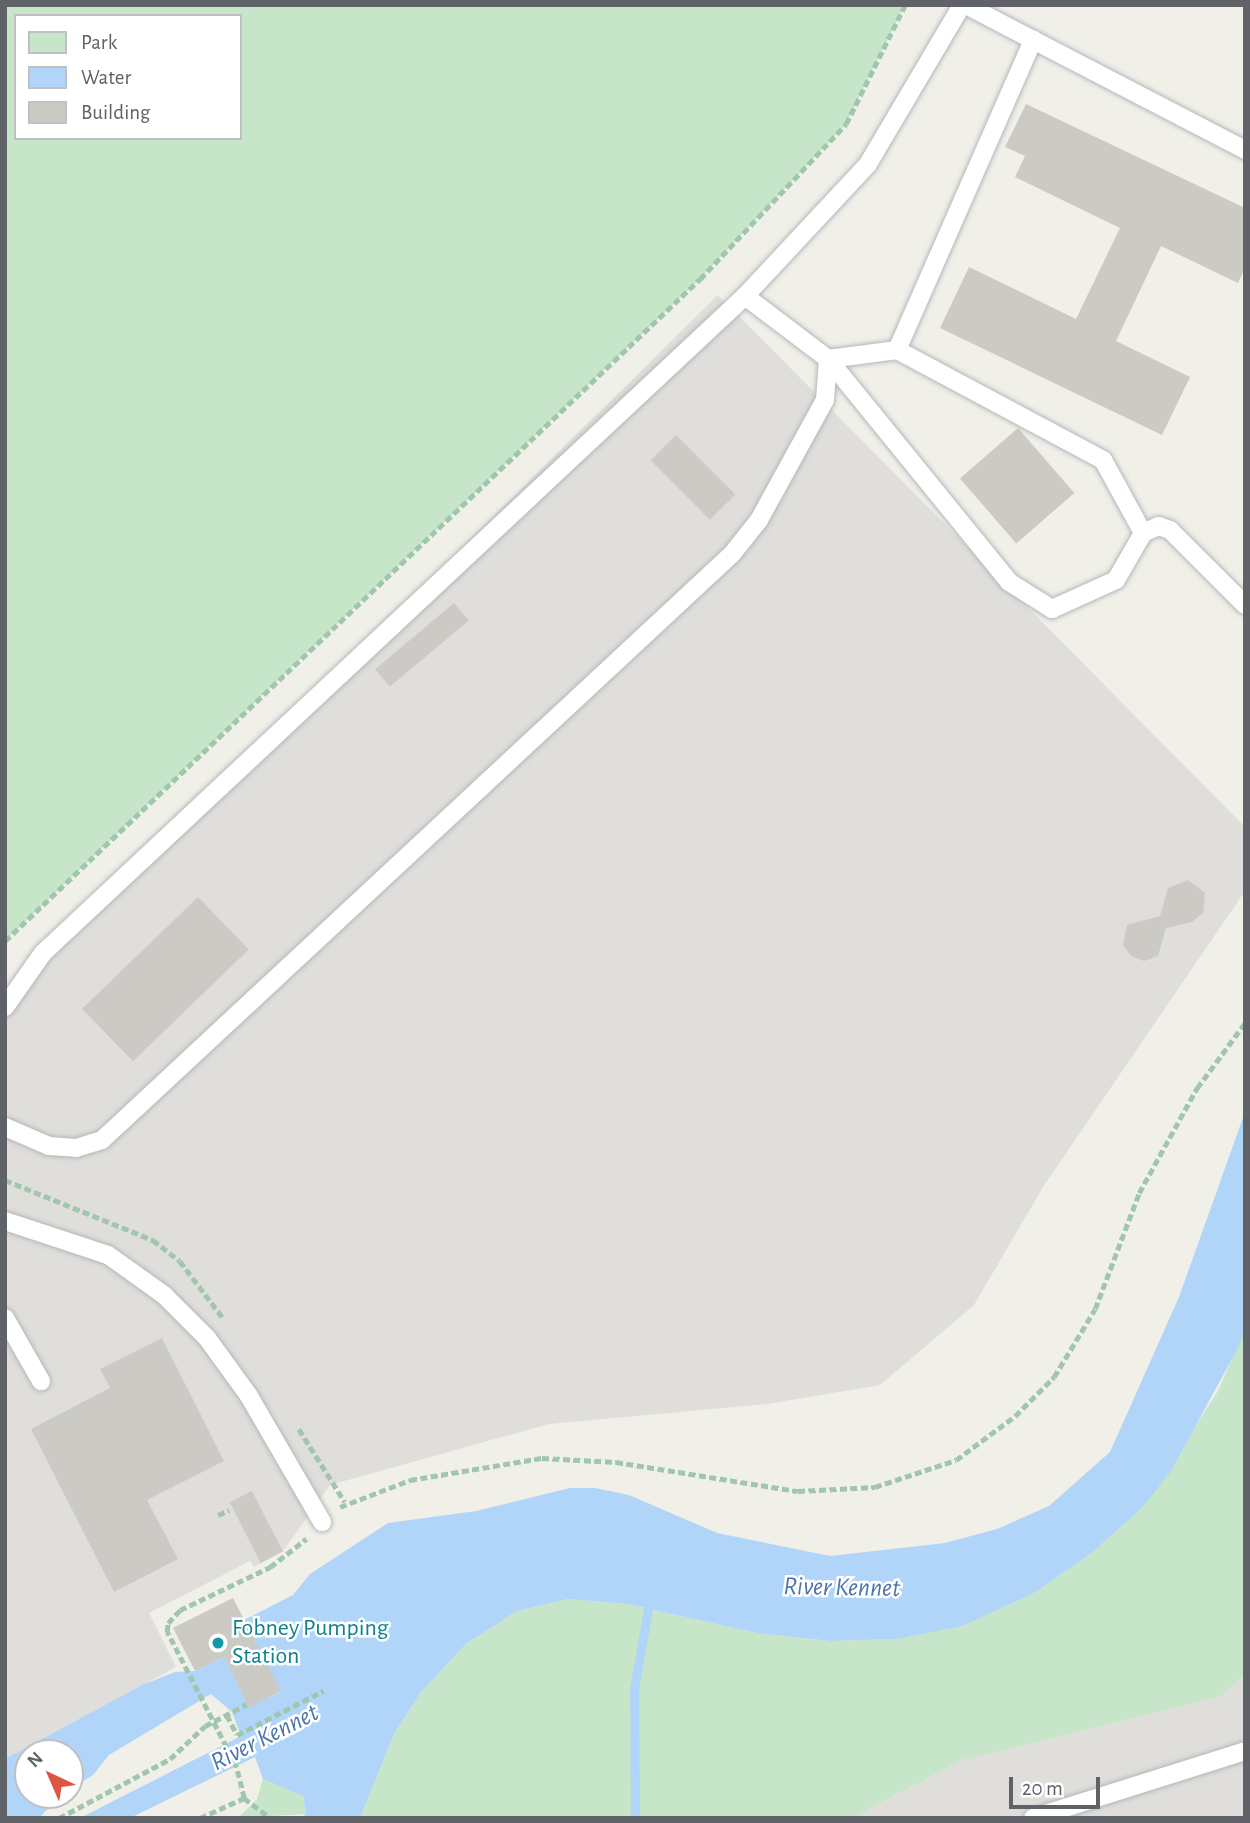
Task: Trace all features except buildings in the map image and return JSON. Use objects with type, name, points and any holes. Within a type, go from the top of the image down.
[{"type":"lane","points":[[5,1007],[43,953],[746,296],[868,164],[964,5],[1245,149]]},
{"type":"lane","points":[[897,350],[1033,40]]},
{"type":"lane","points":[[746,296],[828,359],[1009,582],[1052,609],[1116,580],[1143,533],[1159,526],[1170,530],[1245,605]]},
{"type":"lane","points":[[828,359],[897,350],[1103,460],[1143,533]]},
{"type":"lane","points":[[5,1127],[49,1146],[76,1148],[102,1140],[732,554],[759,520],[825,400],[828,359]]},
{"type":"lane","points":[[5,1221],[108,1255],[164,1295],[207,1338],[248,1396],[322,1522]]},
{"type":"lane","points":[[5,1318],[41,1381]]},
{"type":"lane","points":[[1033,1818],[1245,1751]]},
{"type":"path","points":[[5,941],[700,279],[846,124],[905,5]]},
{"type":"path","points":[[271,1818],[244,1798],[236,1766],[167,1632],[172,1616],[233,1580],[270,1567],[345,1502],[410,1480],[542,1458],[616,1462],[798,1491],[874,1487],[956,1460],[1015,1416],[1054,1377],[1095,1309],[1139,1193],[1197,1088],[1245,1023]]},
{"type":"path","points":[[5,1180],[153,1240]]},
{"type":"path","points":[[218,1515],[229,1510]]},
{"type":"path","points":[[229,1713],[237,1735],[323,1690]]},
{"type":"path","points":[[59,1818],[170,1759],[213,1722],[247,1704]]},
{"type":"path","points":[[200,1818],[207,1811],[244,1798]]},
{"type":"shaded area","points":[[718,295],[1245,827],[1245,891],[1043,1187],[974,1305],[880,1385],[767,1404],[549,1424],[330,1485],[283,1551],[254,1567],[250,1561],[149,1613],[176,1667],[42,1739],[14,1739],[14,1754],[5,1759],[5,997]]},
{"type":"shaded area","points":[[1245,1671],[1245,1818],[852,1818],[962,1760],[1220,1697]]},
{"type":"green space","points":[[5,5],[905,5],[846,124],[700,279],[5,941]]},
{"type":"green space","points":[[1245,1329],[1245,1673],[1220,1697],[962,1760],[852,1818],[360,1818],[394,1734],[421,1692],[466,1644],[517,1611],[568,1599],[627,1604],[757,1633],[830,1641],[896,1639],[1034,1593],[1093,1552],[1143,1507],[1218,1391]]},
{"type":"green space","points":[[263,1779],[303,1796],[306,1814],[238,1818],[257,1799]]},
{"type":"water","name":"River Kennet","points":[[1245,1112],[1245,1329],[1239,1346],[1171,1471],[1143,1507],[1093,1552],[1034,1593],[962,1626],[896,1639],[830,1641],[757,1633],[627,1604],[568,1599],[517,1611],[466,1644],[421,1692],[394,1734],[360,1818],[301,1818],[306,1814],[303,1796],[263,1779],[255,1757],[130,1818],[80,1818],[241,1736],[232,1712],[211,1694],[109,1755],[93,1775],[84,1780],[84,1739],[42,1739],[142,1685],[175,1672],[195,1671],[224,1657],[249,1707],[280,1692],[244,1620],[293,1595],[310,1574],[388,1523],[476,1511],[570,1488],[595,1488],[629,1495],[717,1533],[830,1556],[945,1543],[997,1529],[1049,1506],[1110,1452],[1179,1297]]},
{"type":"water","points":[[14,1754],[14,1809],[48,1809],[39,1818],[5,1818],[5,1759]]},
{"type":"waterway","points":[[635,1818],[634,1689],[650,1597]]},
{"type":"place","name":"Fobney Pumping Station","points":[[218,1643]]}]
